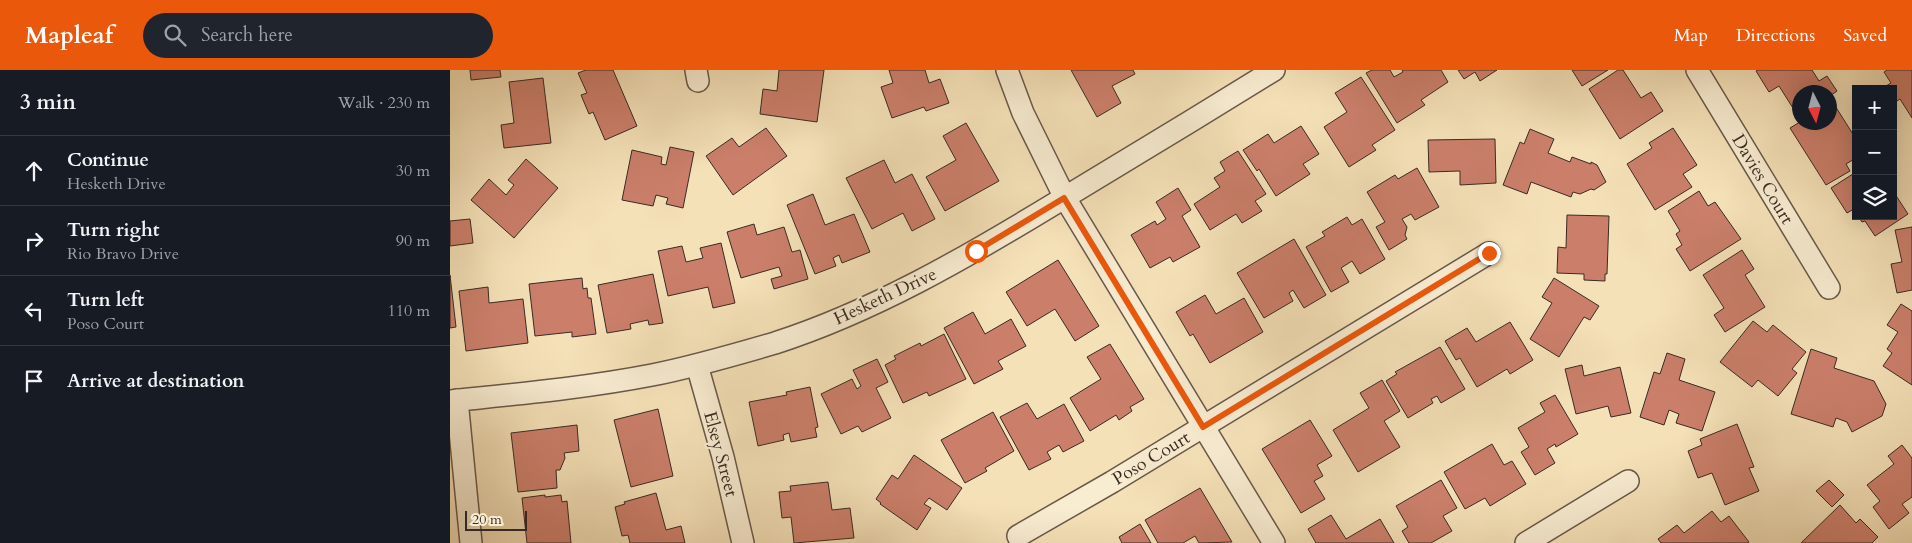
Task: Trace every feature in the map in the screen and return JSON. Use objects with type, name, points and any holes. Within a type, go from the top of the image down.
[{"type":"street","points":[[1007,70],[1023,113],[1064,198],[1274,543]]},
{"type":"street","name":"Hesketh Drive","points":[[453,400],[579,387],[652,375],[697,365],[776,342],[845,316],[912,286],[976,251],[1274,70]]},
{"type":"street","name":"Davies Court","points":[[1696,70],[1830,288]]},
{"type":"street","name":"Poso Court","points":[[1018,536],[1112,482],[1489,253]]},
{"type":"street","name":"Elsey Street","points":[[697,365],[723,456],[743,543]]},
{"type":"street","points":[[453,400],[472,543]]},
{"type":"street","points":[[1526,543],[1628,481]]},
{"type":"building","points":[[470,70],[500,70],[501,77],[471,80]]},
{"type":"building","points":[[586,70],[613,70],[637,126],[605,140],[593,112],[589,114],[581,95],[587,93],[578,73]]},
{"type":"building","points":[[779,70],[824,70],[817,122],[760,114],[763,89],[777,91]]},
{"type":"building","points":[[889,70],[925,70],[929,83],[940,79],[949,103],[926,111],[924,107],[892,118],[881,87],[893,83]]},
{"type":"building","points":[[1071,70],[1133,70],[1135,74],[1112,86],[1121,103],[1097,117]]},
{"type":"building","points":[[1372,70],[1390,70],[1394,77],[1403,72],[1402,70],[1441,70],[1448,82],[1421,100],[1425,105],[1397,123],[1366,73]]},
{"type":"building","points":[[1458,70],[1497,70],[1480,81],[1475,72],[1464,79]]},
{"type":"building","points":[[1572,70],[1608,70],[1582,86]]},
{"type":"building","points":[[1618,70],[1623,70],[1641,98],[1651,92],[1663,111],[1620,139],[1589,89]]},
{"type":"building","points":[[1812,70],[1819,81],[1827,76],[1833,85],[1792,85],[1792,107],[1779,86],[1769,92],[1756,71]]},
{"type":"building","points":[[1887,70],[1912,70],[1912,118],[1900,99],[1897,101],[1897,85],[1888,85],[1891,83],[1884,72]]},
{"type":"building","points":[[1361,77],[1395,130],[1372,145],[1376,150],[1349,167],[1324,127],[1347,112],[1335,93]]},
{"type":"building","points":[[543,78],[551,143],[504,148],[501,125],[514,123],[509,82]]},
{"type":"building","points":[[1837,109],[1852,133],[1852,160],[1846,164],[1850,171],[1826,185],[1790,128],[1792,127],[1792,130],[1837,130]]},
{"type":"building","points":[[966,123],[999,181],[945,211],[926,177],[956,160],[943,136]]},
{"type":"building","points":[[1301,126],[1319,154],[1303,164],[1310,174],[1276,196],[1259,169],[1257,171],[1243,150],[1268,134],[1274,143]]},
{"type":"building","points":[[766,128],[787,156],[733,195],[706,156],[732,138],[739,147]]},
{"type":"building","points":[[1673,128],[1697,165],[1683,174],[1692,187],[1655,210],[1627,164],[1652,148],[1649,143]]},
{"type":"building","points":[[1530,129],[1554,139],[1548,153],[1570,162],[1572,157],[1597,165],[1606,182],[1594,190],[1591,189],[1580,194],[1573,192],[1571,197],[1531,182],[1527,194],[1503,185],[1520,142],[1524,144]]},
{"type":"building","points":[[1495,139],[1496,183],[1460,185],[1460,171],[1429,172],[1428,140]]},
{"type":"building","points":[[670,147],[694,152],[683,208],[666,204],[668,198],[656,195],[653,206],[622,200],[632,150],[662,157],[661,164],[666,165]]},
{"type":"building","points":[[1238,151],[1266,194],[1255,201],[1262,211],[1242,223],[1236,214],[1210,230],[1194,204],[1220,187],[1214,178],[1225,171],[1220,162]]},
{"type":"building","points":[[526,159],[558,188],[514,238],[471,200],[489,179],[506,195],[514,185],[508,180]]},
{"type":"building","points":[[884,160],[895,183],[912,174],[935,219],[912,231],[903,213],[872,229],[846,178]]},
{"type":"building","points":[[1417,168],[1439,207],[1415,220],[1411,214],[1402,219],[1407,227],[1405,235],[1407,239],[1389,250],[1376,227],[1385,222],[1367,192],[1395,175],[1398,179]]},
{"type":"building","points":[[1852,175],[1852,210],[1847,213],[1831,188]]},
{"type":"building","points":[[1178,188],[1191,210],[1182,216],[1200,247],[1173,262],[1170,257],[1150,268],[1131,235],[1155,221],[1157,225],[1166,219],[1156,202]]},
{"type":"building","points":[[1699,191],[1708,206],[1715,202],[1741,239],[1690,271],[1676,249],[1682,245],[1676,234],[1680,231],[1668,211]]},
{"type":"building","points":[[813,194],[825,225],[854,214],[870,252],[842,263],[839,255],[833,258],[836,266],[815,274],[787,205]]},
{"type":"building","points":[[1897,197],[1908,214],[1875,236],[1865,221],[1862,222],[1861,220],[1897,220]]},
{"type":"building","points":[[1567,215],[1609,216],[1607,274],[1605,274],[1605,281],[1584,280],[1584,274],[1557,273],[1558,247],[1566,248]]},
{"type":"building","points":[[1347,217],[1352,225],[1362,219],[1385,259],[1360,274],[1352,261],[1341,268],[1349,282],[1331,292],[1306,247],[1325,236],[1322,232]]},
{"type":"building","points":[[470,219],[473,243],[450,246],[450,221]]},
{"type":"building","points":[[754,224],[757,235],[784,227],[792,252],[800,250],[808,279],[774,289],[771,279],[782,276],[779,267],[741,278],[727,232]]},
{"type":"building","points":[[1912,227],[1912,290],[1897,293],[1891,264],[1902,262],[1895,230]]},
{"type":"building","points":[[1294,239],[1326,295],[1304,308],[1293,290],[1289,293],[1293,301],[1264,318],[1237,273]]},
{"type":"building","points":[[721,243],[735,303],[713,308],[708,287],[668,296],[658,251],[682,246],[686,262],[703,258],[700,248]]},
{"type":"building","points":[[1742,250],[1754,269],[1745,275],[1765,307],[1725,332],[1714,315],[1724,308],[1703,275]]},
{"type":"building","points":[[1058,260],[1099,326],[1075,341],[1055,309],[1027,326],[1006,292]]},
{"type":"building","points":[[653,274],[663,323],[649,325],[648,320],[630,324],[631,329],[607,333],[598,285]]},
{"type":"building","points":[[450,275],[456,327],[450,328]]},
{"type":"building","points":[[582,278],[583,289],[587,288],[588,298],[591,298],[596,334],[572,337],[572,332],[535,336],[529,284]]},
{"type":"building","points":[[1554,278],[1599,306],[1590,320],[1584,317],[1559,357],[1530,339],[1552,303],[1542,297]]},
{"type":"building","points":[[488,287],[489,303],[523,299],[528,343],[466,351],[459,291]]},
{"type":"building","points":[[1205,295],[1216,314],[1244,298],[1263,332],[1210,363],[1193,334],[1190,336],[1176,312]]},
{"type":"building","points":[[1901,304],[1912,311],[1912,385],[1883,366],[1892,353],[1887,349],[1898,332],[1887,325]]},
{"type":"building","points":[[973,312],[985,334],[1011,319],[1026,346],[998,361],[1003,369],[974,384],[944,328]]},
{"type":"building","points":[[1753,321],[1767,332],[1773,325],[1806,352],[1792,369],[1797,373],[1778,396],[1758,380],[1752,387],[1720,362]]},
{"type":"building","points":[[1510,322],[1533,360],[1510,374],[1507,369],[1477,387],[1460,358],[1456,360],[1445,341],[1467,328],[1476,342]]},
{"type":"building","points":[[944,334],[966,379],[929,396],[927,392],[903,403],[885,365],[896,359],[894,356],[920,343],[921,346]]},
{"type":"building","points":[[1110,344],[1144,399],[1130,407],[1132,411],[1119,420],[1116,415],[1090,431],[1070,398],[1101,379],[1087,357]]},
{"type":"building","points":[[1440,347],[1465,389],[1441,403],[1437,396],[1431,399],[1433,403],[1408,418],[1386,381],[1397,374],[1395,372]]},
{"type":"building","points":[[1811,349],[1837,358],[1834,368],[1874,381],[1886,404],[1882,416],[1852,432],[1847,422],[1836,418],[1833,427],[1791,414]]},
{"type":"building","points":[[1667,353],[1685,359],[1679,380],[1715,392],[1702,431],[1676,423],[1679,414],[1669,410],[1664,425],[1640,417],[1654,372],[1660,374]]},
{"type":"building","points":[[877,359],[888,382],[876,388],[891,418],[862,432],[858,426],[841,434],[821,394],[852,379],[857,389],[861,386],[853,370]]},
{"type":"building","points":[[1582,365],[1584,376],[1620,367],[1631,413],[1611,417],[1608,406],[1576,414],[1565,369]]},
{"type":"building","points":[[1382,380],[1400,411],[1384,421],[1400,447],[1358,472],[1333,430],[1369,408],[1360,393]]},
{"type":"building","points":[[810,387],[818,427],[815,428],[817,437],[791,442],[789,433],[783,435],[784,440],[758,446],[749,402],[787,395],[786,392]]},
{"type":"building","points":[[1555,395],[1578,434],[1556,447],[1555,444],[1547,449],[1555,463],[1535,475],[1521,452],[1529,447],[1518,428],[1545,412],[1540,403]]},
{"type":"building","points":[[1027,403],[1037,419],[1064,404],[1084,441],[1063,452],[1059,445],[1047,452],[1051,459],[1029,470],[1000,417]]},
{"type":"building","points":[[658,409],[673,476],[631,487],[614,420]]},
{"type":"building","points":[[993,412],[1014,451],[985,468],[987,471],[965,483],[941,440]]},
{"type":"building","points":[[1310,420],[1332,456],[1317,465],[1323,476],[1314,481],[1325,499],[1301,513],[1262,449]]},
{"type":"building","points":[[1737,424],[1754,467],[1749,468],[1759,491],[1725,505],[1712,473],[1698,478],[1688,451],[1702,445],[1700,439]]},
{"type":"building","points":[[577,425],[579,451],[564,453],[565,458],[560,470],[556,470],[557,488],[518,492],[511,433]]},
{"type":"building","points":[[1492,444],[1504,465],[1512,461],[1526,484],[1490,506],[1485,498],[1465,509],[1444,472]]},
{"type":"building","points":[[1902,445],[1912,458],[1912,497],[1902,504],[1909,513],[1889,529],[1873,507],[1880,501],[1867,485],[1894,464],[1888,456]]},
{"type":"building","points":[[914,455],[962,488],[947,510],[929,498],[924,504],[931,508],[917,530],[880,504],[876,499],[892,475],[898,479]]},
{"type":"building","points":[[1441,480],[1457,508],[1443,516],[1452,531],[1431,543],[1409,543],[1402,531],[1408,527],[1396,506]]},
{"type":"building","points":[[1829,480],[1844,495],[1832,507],[1816,491]]},
{"type":"building","points":[[828,482],[832,510],[850,508],[854,538],[794,543],[791,517],[782,518],[779,492],[791,491],[790,486]]},
{"type":"building","points":[[1200,488],[1232,542],[1199,543],[1195,536],[1183,543],[1158,543],[1145,520]]},
{"type":"building","points":[[656,493],[666,530],[681,526],[685,543],[630,543],[628,535],[622,536],[615,507],[625,504],[624,502]]},
{"type":"building","points":[[545,495],[545,497],[561,495],[562,502],[567,501],[571,543],[527,543],[522,498]]},
{"type":"building","points":[[1840,505],[1856,523],[1860,519],[1878,537],[1872,543],[1801,543]]},
{"type":"building","points":[[1712,511],[1721,522],[1729,516],[1749,542],[1661,543],[1658,539],[1677,525],[1684,533]]},
{"type":"building","points":[[1331,515],[1346,539],[1380,519],[1394,543],[1316,543],[1308,529]]},
{"type":"building","points":[[1140,524],[1151,543],[1122,543],[1119,537]]},
{"type":"route","points":[[976,251],[1064,198],[1203,427],[1489,253]]}]
